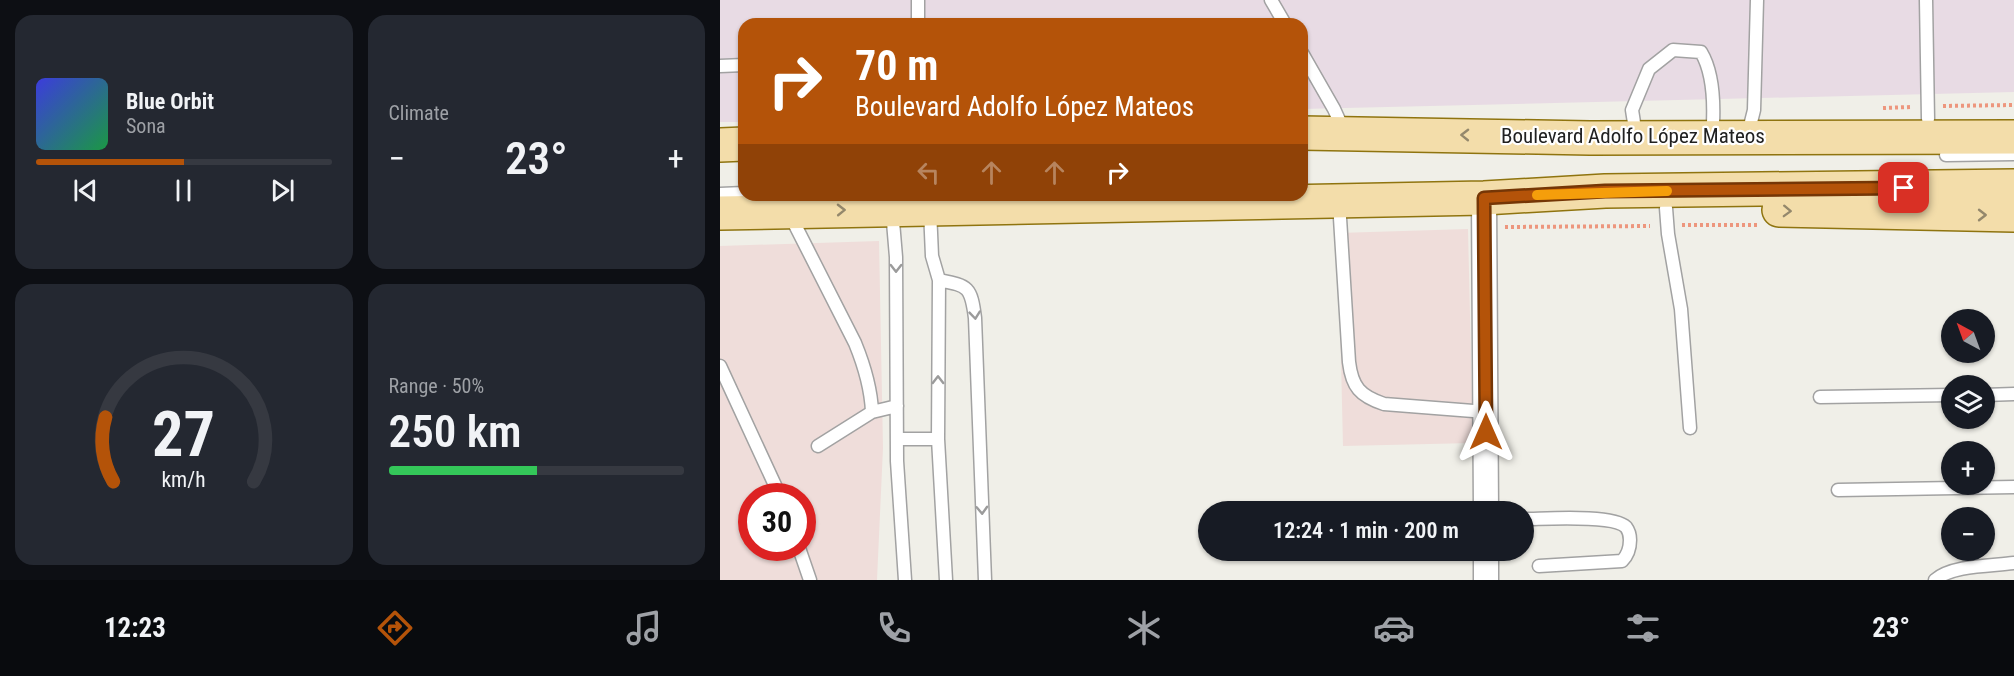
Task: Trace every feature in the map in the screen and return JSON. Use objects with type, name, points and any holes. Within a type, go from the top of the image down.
[{"type":"main road","points":[[1590,138],[1635,129],[1713,123],[2014,118]]},
{"type":"main road","name":"Boulevard Adolfo López Mateos","points":[[1308,133],[1955,146],[2014,137]]},
{"type":"main road","points":[[720,145],[738,144]]},
{"type":"main road","points":[[1308,201],[1339,200],[1485,212],[1605,191],[2014,186]]},
{"type":"main road","points":[[1605,191],[1640,203],[1666,217],[2014,215]]},
{"type":"main road","points":[[720,213],[1294,201]]},
{"type":"street","points":[[1485,212],[1486,501]]},
{"type":"street","points":[[1486,561],[1486,580]]},
{"type":"lane","points":[[918,0],[918,18]]},
{"type":"lane","points":[[1271,0],[1282,18]]},
{"type":"lane","points":[[1751,122],[1754,110],[1757,0]]},
{"type":"lane","points":[[1926,0],[1928,119]]},
{"type":"lane","points":[[1635,129],[1632,110],[1649,69],[1673,50],[1701,51],[1708,64],[1714,110],[1713,123]]},
{"type":"lane","points":[[1308,64],[1334,109],[1344,133]]},
{"type":"lane","points":[[720,66],[738,65]]},
{"type":"lane","points":[[1955,146],[2014,154]]},
{"type":"lane","points":[[720,194],[738,194]]},
{"type":"lane","points":[[1339,200],[1349,362],[1351,376],[1358,390],[1369,399],[1384,404],[1486,412]]},
{"type":"lane","points":[[891,209],[896,257],[897,440],[904,580]]},
{"type":"lane","points":[[930,209],[932,256],[939,280],[938,439],[946,580]]},
{"type":"lane","points":[[788,212],[863,362],[870,388],[872,412]]},
{"type":"lane","points":[[1666,217],[1681,309],[1690,428]]},
{"type":"lane","points":[[939,280],[963,285],[970,292],[974,310],[985,580]]},
{"type":"lane","points":[[720,366],[774,483]]},
{"type":"lane","points":[[1995,395],[2014,394]]},
{"type":"lane","points":[[1820,397],[1941,395]]},
{"type":"lane","points":[[818,446],[872,412],[897,406]]},
{"type":"lane","points":[[897,440],[938,439]]},
{"type":"lane","points":[[1838,490],[2014,487]]},
{"type":"lane","points":[[1534,519],[1613,521],[1625,526],[1630,534],[1630,546],[1627,556],[1622,561],[1539,566]]},
{"type":"lane","points":[[803,561],[810,580]]},
{"type":"lane","points":[[1935,580],[1940,575],[1953,571],[2014,563]]},
{"type":"path","points":[[1485,212],[1666,217],[1763,225]]},
{"type":"shaded area","points":[[720,0],[2014,0],[2014,92],[1308,109],[1308,18],[738,18],[738,122],[720,122]]},
{"type":"shaded area","points":[[1468,229],[1473,443],[1343,446],[1338,233]]},
{"type":"shaded area","points":[[879,241],[883,448],[877,580],[720,580],[720,246]]},
{"type":"slow traffic","points":[[1537,195],[1605,191],[1667,191]]},
{"type":"route","points":[[1486,432],[1484,198],[1605,191],[1904,188]]}]
